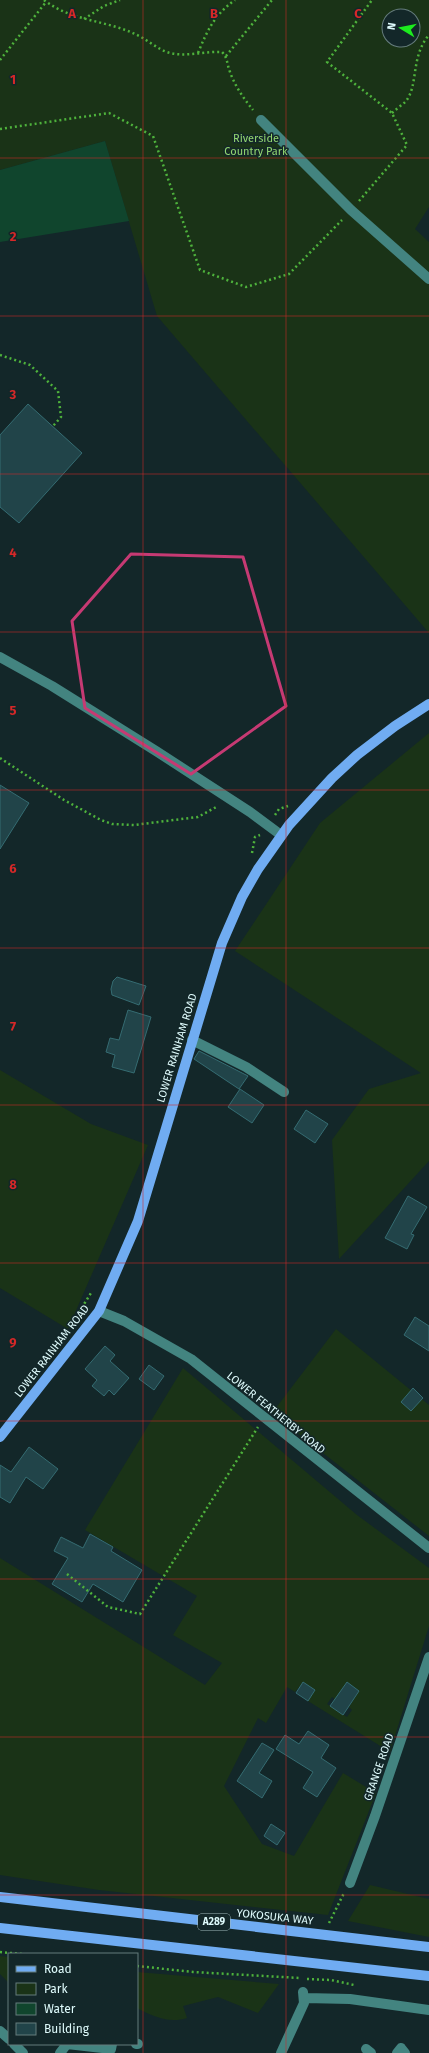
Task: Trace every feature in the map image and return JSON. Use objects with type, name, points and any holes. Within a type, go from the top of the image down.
[{"type":"main road","name":"LOWER RAINHAM ROAD","points":[[0,1437],[100,1311],[138,1220],[216,960],[231,921],[249,884],[281,835],[300,811],[345,766],[396,726],[429,704]]},
{"type":"main road","name":"YOKOSUKA WAY","points":[[0,1897],[429,1947]]},
{"type":"main road","points":[[0,1928],[429,1976]]},
{"type":"street","points":[[261,120],[351,210],[429,279]]},
{"type":"street","points":[[0,657],[131,736],[260,819],[281,835]]},
{"type":"street","points":[[192,1040],[246,1067],[284,1092]]},
{"type":"street","name":"LOWER FEATHERBY ROAD","points":[[100,1311],[124,1321],[191,1359],[263,1418],[429,1548]]},
{"type":"street","name":"GRANGE ROAD","points":[[350,1883],[375,1816],[429,1657]]},
{"type":"street","points":[[281,2053],[304,1998],[350,1999],[429,2010]]},
{"type":"street","points":[[0,2031],[8,2038]]},
{"type":"street","points":[[15,2045],[23,2053]]},
{"type":"street","points":[[60,2053],[66,2045]]},
{"type":"street","points":[[76,2045],[110,2049],[112,2045]]},
{"type":"street","points":[[397,2053],[401,2048],[405,2053]]},
{"type":"path","points":[[84,19],[104,6],[120,0]]},
{"type":"path","points":[[198,53],[213,21],[223,8],[235,0]]},
{"type":"path","points":[[226,56],[272,0]]},
{"type":"path","points":[[0,129],[109,113],[153,136],[200,270],[246,287],[289,274],[351,210],[407,145],[392,113],[327,62],[372,0]]},
{"type":"path","points":[[0,60],[45,1],[54,8],[84,19],[135,34],[168,52],[181,55],[222,52],[226,56],[230,72],[243,98],[261,120]]},
{"type":"path","points":[[392,113],[405,102],[411,91],[418,51],[429,34]]},
{"type":"path","points":[[0,356],[30,365],[58,391],[61,417],[53,426]]},
{"type":"path","points":[[0,758],[64,800],[101,820],[112,824],[134,825],[198,816],[213,810],[227,798]]},
{"type":"path","points":[[67,1574],[108,1606],[140,1614],[263,1418]]},
{"type":"path","points":[[324,1934],[350,1883]]},
{"type":"path","points":[[0,1952],[11,1953]]},
{"type":"path","points":[[138,1966],[192,1972],[331,1980],[361,1986]]},
{"type":"highlighted area","points":[[131,554],[243,557],[286,706],[191,774],[85,708],[72,621]]},
{"type":"green space","name":"Riverside Country Park","points":[[0,0],[429,0],[429,207],[415,229],[429,242],[429,633],[157,316],[105,141],[0,170]]},
{"type":"green space","points":[[429,733],[429,1161],[339,1259],[332,1140],[369,1089],[421,1073],[235,951],[320,823]]},
{"type":"green space","points":[[0,1070],[91,1124],[148,1145],[68,1329],[0,1288]]},
{"type":"green space","points":[[336,1329],[429,1405],[429,1536],[272,1413]]},
{"type":"green space","points":[[183,1368],[357,1515],[429,1568],[429,1626],[390,1752],[308,1701],[315,1690],[303,1682],[295,1692],[287,1687],[266,1723],[258,1718],[224,1786],[262,1844],[294,1856],[343,1773],[376,1793],[328,1915],[99,1890],[0,1875],[0,1558],[205,1685],[222,1663],[173,1635],[197,1596],[85,1530]],"holes":[[[347,1682],[359,1691],[349,1707],[352,1710],[347,1717],[327,1704],[332,1697],[335,1699]]]},
{"type":"green space","points":[[370,1885],[429,1899],[429,1937],[348,1921]]},
{"type":"green space","points":[[0,1956],[8,1957],[8,1982],[0,1974]]},
{"type":"green space","points":[[138,1972],[279,1984],[258,2013],[218,1997],[183,2006],[187,2018],[180,2020],[167,2020],[138,2008]]},
{"type":"water","points":[[105,141],[129,221],[0,242],[0,170]]},
{"type":"building","points":[[28,404],[82,453],[19,523],[0,507],[0,435]]},
{"type":"building","points":[[0,785],[29,803],[0,849]]},
{"type":"building","points":[[117,977],[146,986],[139,1005],[112,995],[111,989],[113,981]]},
{"type":"building","points":[[128,1010],[151,1017],[134,1073],[112,1067],[115,1055],[106,1052],[110,1038],[119,1040]]},
{"type":"building","points":[[199,1051],[248,1076],[239,1089],[194,1059]]},
{"type":"building","points":[[240,1089],[264,1105],[252,1123],[228,1107]]},
{"type":"building","points":[[306,1110],[328,1124],[315,1143],[294,1129]]},
{"type":"building","points":[[408,1196],[427,1207],[411,1234],[414,1235],[407,1249],[385,1238]]},
{"type":"building","points":[[415,1317],[429,1326],[429,1351],[404,1335]]},
{"type":"building","points":[[105,1346],[115,1355],[110,1361],[129,1378],[114,1395],[109,1390],[104,1396],[92,1386],[97,1380],[85,1369]]},
{"type":"building","points":[[149,1365],[164,1376],[154,1390],[139,1379]]},
{"type":"building","points":[[413,1388],[423,1398],[411,1411],[401,1402]]},
{"type":"building","points":[[29,1447],[58,1469],[43,1489],[26,1477],[10,1503],[0,1497],[0,1465],[11,1472]]},
{"type":"building","points":[[90,1534],[113,1547],[111,1551],[142,1570],[123,1602],[93,1584],[82,1602],[52,1584],[68,1558],[54,1551],[61,1537],[83,1548]]},
{"type":"building","points":[[303,1682],[315,1690],[308,1701],[296,1693]]},
{"type":"building","points":[[347,1682],[359,1691],[343,1715],[330,1706]]},
{"type":"building","points":[[308,1731],[329,1745],[321,1758],[336,1768],[317,1797],[303,1788],[313,1772],[276,1749],[285,1735],[299,1744]]},
{"type":"building","points":[[262,1743],[274,1750],[259,1773],[272,1781],[262,1798],[237,1781]]},
{"type":"building","points":[[271,1824],[285,1833],[277,1845],[264,1836]]}]
